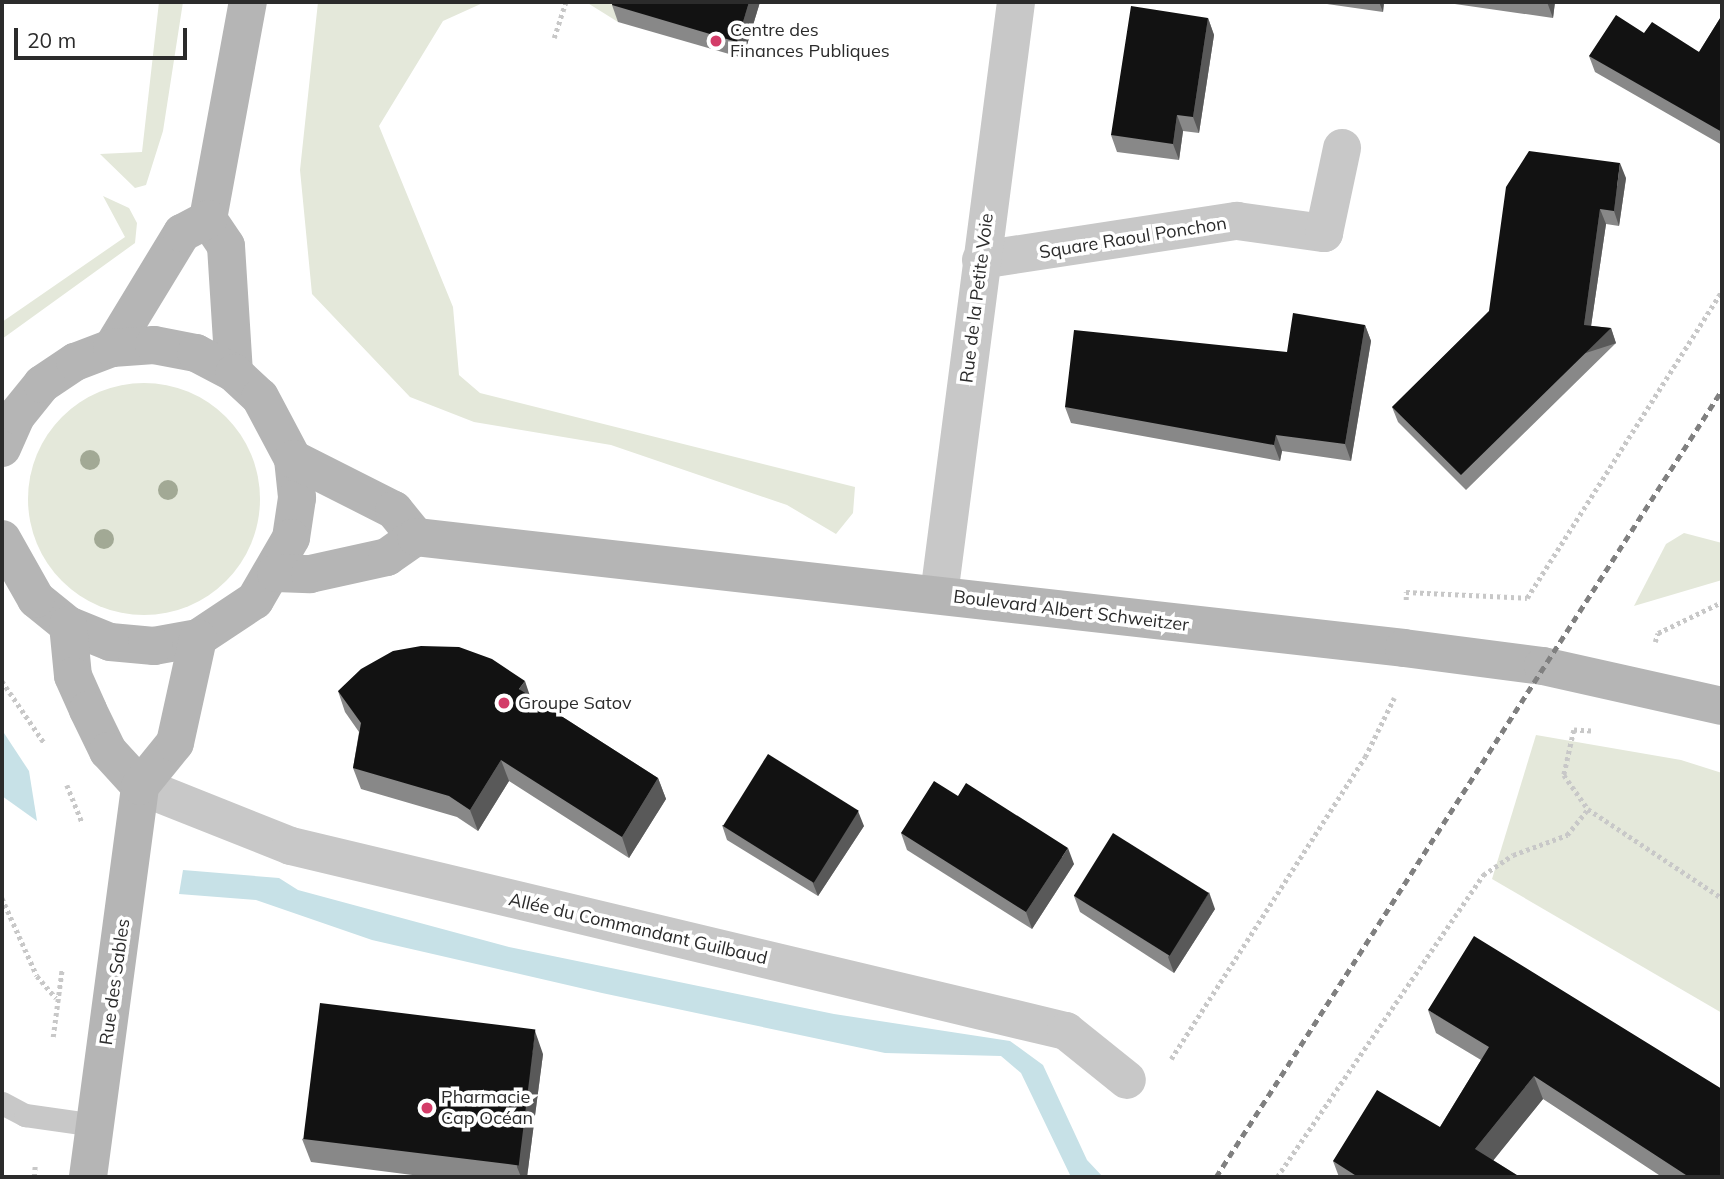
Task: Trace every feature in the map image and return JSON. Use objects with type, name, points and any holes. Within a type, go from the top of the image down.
[{"type":"main road","points":[[234,373],[226,246],[208,219],[248,2]]},
{"type":"main road","points":[[112,348],[182,233],[208,219]]},
{"type":"main road","points":[[5,555],[36,599],[68,625],[110,642],[154,646],[198,638],[229,622],[276,573],[291,538],[297,498],[293,459],[281,426],[234,373],[196,353],[154,345],[112,348],[43,384],[7,426]]},
{"type":"main road","points":[[276,573],[310,575],[387,557],[416,537],[394,510],[293,459]]},
{"type":"main road","name":"Boulevard Albert Schweitzer","points":[[416,537],[1417,650],[1642,685],[1722,706]]},
{"type":"main road","points":[[68,625],[73,676],[88,710],[108,751],[140,786],[175,743],[198,638]]},
{"type":"main road","name":"Rue des Sables","points":[[88,1177],[140,786]]},
{"type":"street","name":"Rue de la Petite Voie","points":[[939,595],[1016,2]]},
{"type":"street","name":"Square Raoul Ponchon","points":[[981,260],[1237,221],[1324,233],[1342,148]]},
{"type":"street","name":"Allée du Commandant Guilbaud","points":[[140,786],[291,846],[1066,1031],[1127,1080]]},
{"type":"lane","points":[[2,1102],[43,1119],[95,1125]]},
{"type":"path","points":[[554,38],[566,2]]},
{"type":"path","points":[[1642,685],[1658,632],[1722,601]]},
{"type":"path","points":[[2,681],[48,748]]},
{"type":"path","points":[[1597,732],[1574,730],[1564,775],[1588,809],[1722,898]]},
{"type":"path","points":[[61,770],[84,826]]},
{"type":"path","points":[[1277,1177],[1483,875],[1513,855],[1567,835],[1588,809]]},
{"type":"path","points":[[2,898],[37,976],[57,999]]},
{"type":"path","points":[[52,1043],[64,960]]},
{"type":"path","points":[[34,1177],[43,1119]]},
{"type":"shaded area","points":[[159,2],[183,2],[163,131],[146,185],[135,188],[100,154],[142,152]]},
{"type":"shaded area","points":[[318,2],[485,2],[443,21],[379,126],[453,307],[459,375],[480,393],[855,487],[853,513],[836,534],[787,505],[611,445],[474,422],[410,397],[312,294],[300,170]]},
{"type":"shaded area","points":[[586,2],[624,2],[618,22]]},
{"type":"shaded area","points":[[103,196],[129,208],[137,223],[135,243],[2,339],[2,322],[125,237]]},
{"type":"shaded area","points":[[133,383],[155,383],[199,396],[218,409],[234,425],[247,444],[255,465],[260,499],[258,522],[247,554],[234,573],[218,589],[199,602],[178,610],[155,615],[133,615],[89,602],[70,589],[54,573],[41,554],[33,533],[28,510],[28,488],[41,444],[54,425],[70,409],[89,396],[110,388]]},
{"type":"shaded area","points":[[1684,533],[1722,543],[1722,580],[1634,606],[1666,544]]},
{"type":"shaded area","points":[[1536,735],[1681,760],[1722,773],[1722,1013],[1492,879]]},
{"type":"water","points":[[2,730],[29,771],[37,821],[2,796]]},
{"type":"water","points":[[183,870],[279,878],[298,890],[509,947],[834,1014],[1010,1041],[1043,1065],[1087,1160],[1103,1177],[1071,1177],[1021,1073],[1001,1056],[885,1053],[602,993],[372,940],[256,900],[179,894]]},
{"type":"building","points":[[613,2],[749,2],[737,42],[612,5]]},
{"type":"building","points":[[1131,6],[1208,18],[1193,117],[1177,115],[1173,144],[1111,135]]},
{"type":"building","points":[[1616,15],[1644,33],[1652,22],[1699,52],[1722,15],[1722,132],[1589,56]]},
{"type":"building","points":[[1529,151],[1620,163],[1614,211],[1600,209],[1584,325],[1611,328],[1461,475],[1392,407],[1489,311],[1506,187]]},
{"type":"building","points":[[1293,313],[1365,325],[1345,444],[1276,435],[1274,445],[1065,407],[1074,330],[1287,352]]},
{"type":"building","points":[[421,646],[459,647],[492,659],[525,681],[519,689],[658,778],[622,837],[501,760],[470,810],[449,796],[353,768],[361,723],[338,691],[361,669],[393,651]]},
{"type":"building","points":[[768,754],[859,811],[814,883],[723,826]]},
{"type":"building","points":[[934,781],[958,796],[966,783],[1068,848],[1026,912],[901,833]]},
{"type":"building","points":[[1113,833],[1209,893],[1170,956],[1074,896]]},
{"type":"building","points":[[1474,936],[1722,1089],[1722,1177],[1689,1177],[1534,1076],[1475,1149],[1520,1177],[1358,1177],[1333,1161],[1377,1090],[1440,1127],[1489,1047],[1428,1010]]},
{"type":"building","name":"Pharmacie Cap Océan","points":[[320,1003],[535,1029],[519,1165],[303,1139]]},
{"type":"railway","points":[[1216,1177],[1722,390]]},
{"type":"place","name":"Centre des Finances Publiques","points":[[716,41]]},
{"type":"place","name":"Groupe Satov","points":[[504,703]]},
{"type":"place","name":"Pharmacie Cap Océan","points":[[427,1108]]}]
